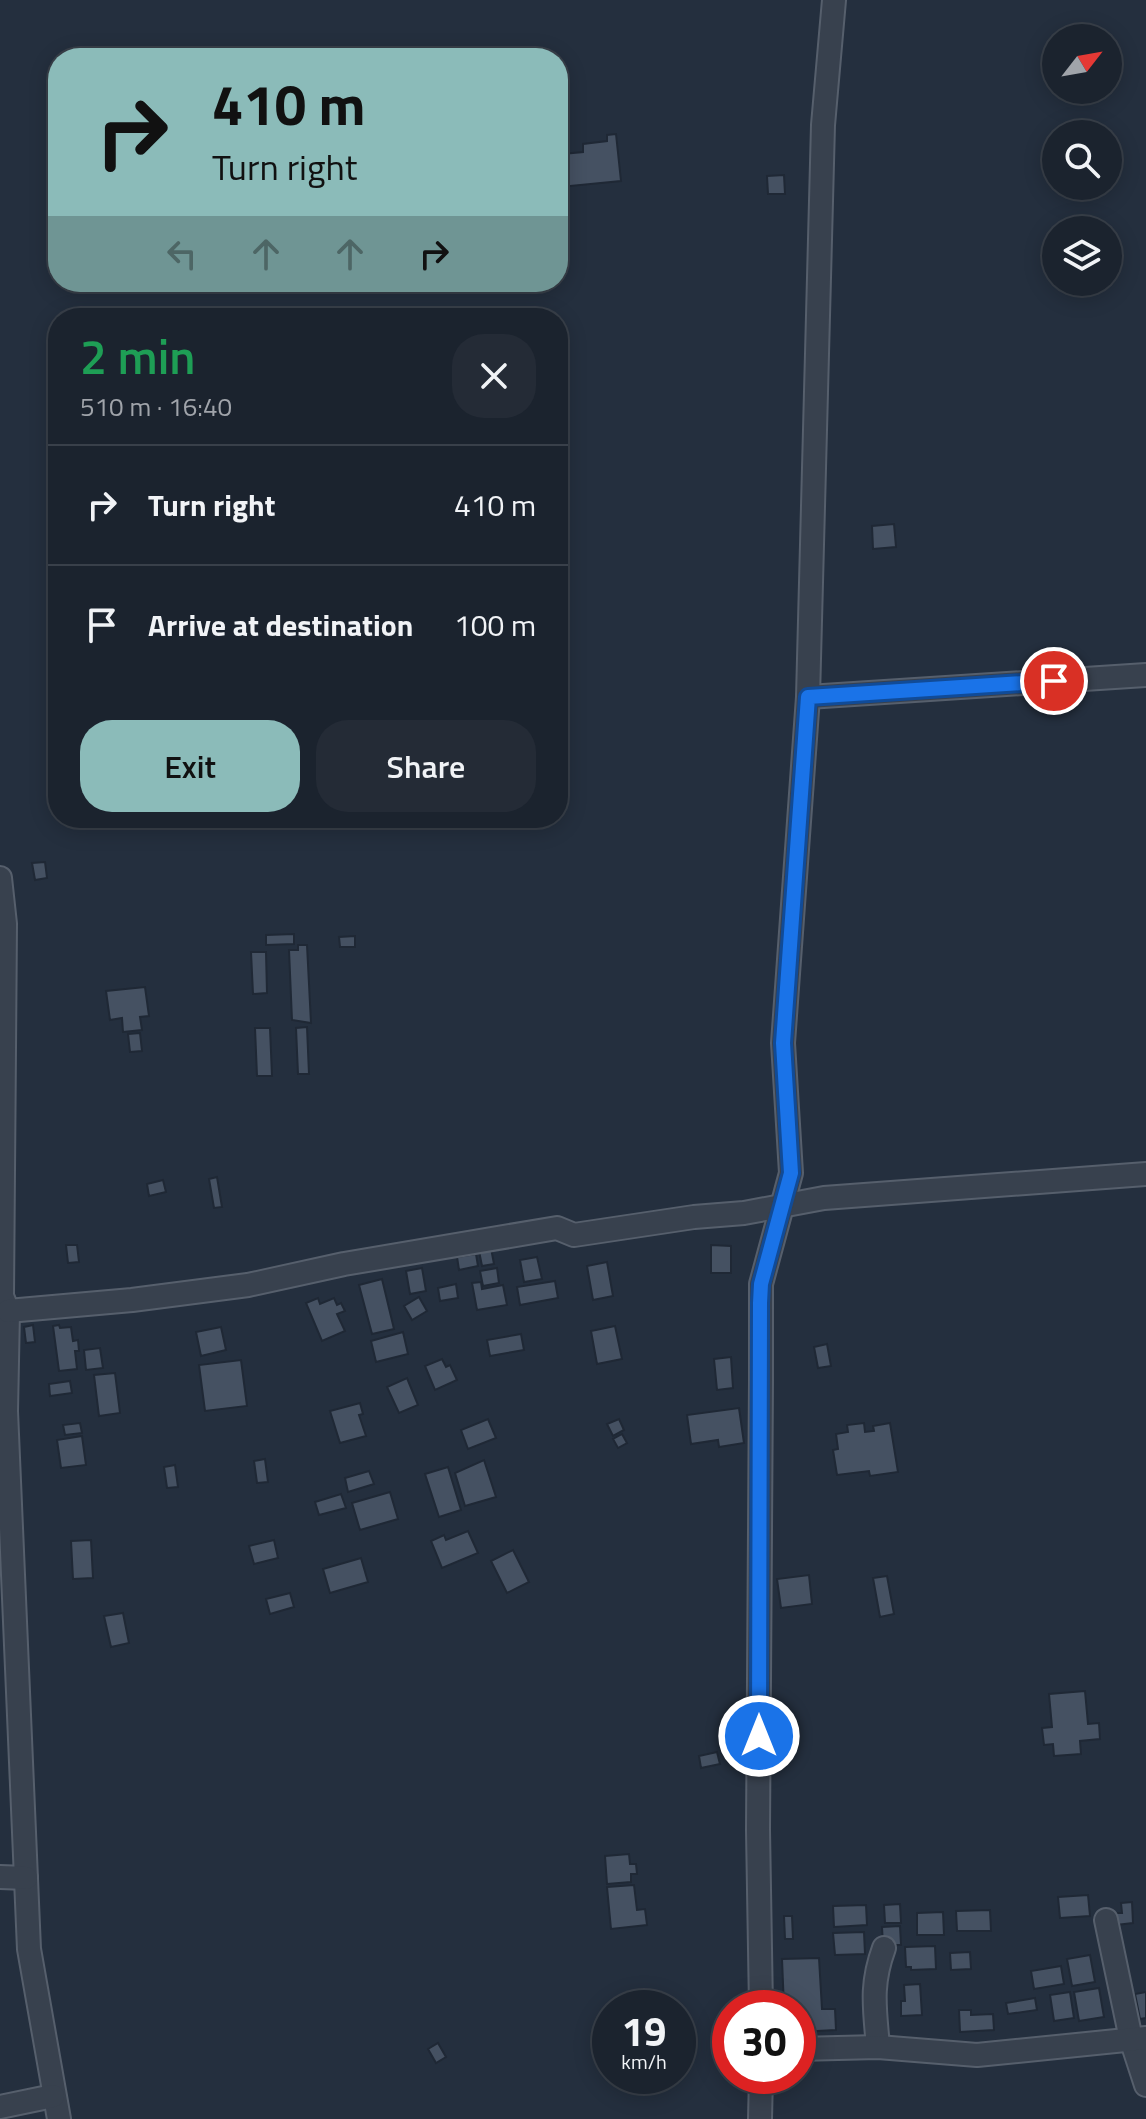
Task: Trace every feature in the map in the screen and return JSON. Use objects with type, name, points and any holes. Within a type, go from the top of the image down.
[{"type":"street","points":[[761,1990],[759,1322],[761,1284],[791,1173],[783,1043],[808,697],[823,125],[834,0]]},
{"type":"street","points":[[808,697],[1146,675]]},
{"type":"street","points":[[0,878],[5,924],[2,1296],[8,1311],[3,1414],[29,1949],[59,2119]]},
{"type":"street","points":[[8,1311],[132,1300],[248,1285],[344,1264],[557,1228],[574,1235],[694,1217],[744,1213],[824,1198],[1146,1174]]},
{"type":"street","points":[[0,1877],[26,1878]]},
{"type":"street","points":[[1106,1920],[1139,2038],[1146,2085]]},
{"type":"street","points":[[878,2047],[874,1989],[884,1948]]},
{"type":"street","points":[[816,2049],[878,2047],[977,2055],[1139,2038]]},
{"type":"street","points":[[760,2119],[761,2094]]},
{"type":"street","points":[[0,2107],[53,2096]]},
{"type":"building","points":[[616,134],[621,181],[568,186],[568,153],[583,152],[583,144],[607,141],[607,135]]},
{"type":"building","points":[[784,175],[785,194],[768,194],[767,176]]},
{"type":"building","points":[[894,524],[896,547],[873,549],[872,526]]},
{"type":"building","points":[[45,862],[47,878],[35,880],[32,863]]},
{"type":"building","points":[[294,934],[294,944],[266,945],[266,935]]},
{"type":"building","points":[[355,936],[355,947],[340,947],[339,937]]},
{"type":"building","points":[[298,945],[307,945],[311,1023],[292,1020],[289,950],[298,950]]},
{"type":"building","points":[[251,952],[266,952],[267,993],[253,994]]},
{"type":"building","points":[[145,987],[149,1016],[140,1017],[142,1030],[123,1032],[122,1018],[110,1020],[106,991]]},
{"type":"building","points":[[307,1027],[309,1074],[298,1074],[296,1028]]},
{"type":"building","points":[[255,1028],[270,1028],[272,1076],[257,1076]]},
{"type":"building","points":[[140,1033],[142,1051],[130,1052],[128,1034]]},
{"type":"building","points":[[217,1177],[222,1207],[214,1208],[209,1179]]},
{"type":"building","points":[[163,1180],[166,1192],[149,1196],[147,1184]]},
{"type":"building","points":[[66,1245],[77,1245],[79,1262],[68,1263]]},
{"type":"building","points":[[711,1245],[731,1246],[731,1273],[711,1273]]},
{"type":"building","points":[[491,1248],[494,1264],[482,1266],[479,1251]]},
{"type":"building","points":[[476,1254],[478,1266],[459,1270],[457,1257]]},
{"type":"building","points":[[537,1257],[542,1279],[524,1282],[520,1260]]},
{"type":"building","points":[[607,1262],[613,1296],[593,1300],[587,1266]]},
{"type":"building","points":[[422,1268],[426,1291],[410,1294],[406,1271]]},
{"type":"building","points":[[497,1268],[499,1283],[483,1286],[480,1271]]},
{"type":"building","points":[[382,1279],[394,1329],[372,1334],[359,1285]]},
{"type":"building","points":[[555,1281],[558,1298],[520,1305],[517,1287]]},
{"type":"building","points":[[481,1282],[482,1289],[503,1285],[507,1305],[477,1310],[472,1283]]},
{"type":"building","points":[[456,1284],[458,1298],[440,1301],[438,1288]]},
{"type":"building","points":[[419,1297],[427,1311],[412,1320],[404,1306]]},
{"type":"building","points":[[318,1298],[320,1304],[334,1298],[345,1311],[337,1314],[345,1331],[322,1341],[306,1303]]},
{"type":"building","points":[[33,1325],[35,1342],[26,1343],[24,1327]]},
{"type":"building","points":[[59,1325],[60,1328],[71,1327],[73,1341],[78,1340],[79,1351],[75,1351],[77,1369],[59,1371],[53,1326]]},
{"type":"building","points":[[615,1326],[622,1359],[597,1364],[591,1331]]},
{"type":"building","points":[[221,1327],[226,1350],[201,1356],[196,1332]]},
{"type":"building","points":[[403,1332],[408,1354],[376,1362],[371,1341]]},
{"type":"building","points":[[521,1334],[524,1350],[490,1356],[487,1340]]},
{"type":"building","points":[[827,1344],[831,1366],[818,1368],[814,1347]]},
{"type":"building","points":[[100,1348],[103,1368],[86,1370],[84,1350]]},
{"type":"building","points":[[731,1357],[733,1388],[717,1390],[714,1359]]},
{"type":"building","points":[[442,1359],[446,1367],[450,1365],[457,1380],[435,1390],[425,1366]]},
{"type":"building","points":[[241,1360],[247,1406],[205,1411],[199,1365]]},
{"type":"building","points":[[115,1373],[120,1413],[99,1416],[94,1375]]},
{"type":"building","points":[[407,1378],[418,1405],[399,1413],[387,1387]]},
{"type":"building","points":[[70,1381],[72,1393],[50,1396],[49,1384]]},
{"type":"building","points":[[360,1403],[363,1414],[359,1415],[366,1436],[340,1443],[330,1411]]},
{"type":"building","points":[[739,1408],[744,1443],[719,1447],[718,1440],[691,1444],[687,1415]]},
{"type":"building","points":[[488,1419],[496,1438],[468,1449],[461,1430]]},
{"type":"building","points":[[619,1419],[624,1430],[613,1436],[607,1424]]},
{"type":"building","points":[[80,1423],[82,1433],[65,1435],[63,1425]]},
{"type":"building","points":[[864,1423],[865,1432],[874,1431],[873,1426],[890,1423],[898,1472],[870,1476],[869,1471],[837,1475],[833,1450],[838,1449],[836,1434],[848,1432],[847,1425]]},
{"type":"building","points":[[622,1434],[627,1443],[618,1448],[613,1439]]},
{"type":"building","points":[[82,1436],[86,1465],[61,1468],[57,1440]]},
{"type":"building","points":[[265,1459],[268,1482],[257,1483],[254,1461]]},
{"type":"building","points":[[484,1460],[496,1497],[465,1506],[455,1473]]},
{"type":"building","points":[[175,1465],[178,1487],[167,1488],[164,1467]]},
{"type":"building","points":[[448,1467],[461,1510],[439,1517],[425,1474]]},
{"type":"building","points":[[369,1471],[374,1484],[348,1492],[345,1478]]},
{"type":"building","points":[[390,1492],[398,1519],[360,1530],[352,1503]]},
{"type":"building","points":[[341,1494],[346,1508],[319,1515],[315,1502]]},
{"type":"building","points":[[468,1531],[478,1553],[442,1568],[431,1541],[444,1535],[446,1540]]},
{"type":"building","points":[[91,1540],[93,1578],[73,1579],[71,1541]]},
{"type":"building","points":[[274,1540],[278,1558],[254,1564],[249,1546]]},
{"type":"building","points":[[513,1550],[529,1582],[507,1593],[491,1561]]},
{"type":"building","points":[[361,1558],[368,1582],[330,1593],[323,1569]]},
{"type":"building","points":[[809,1575],[812,1604],[781,1608],[777,1579]]},
{"type":"building","points":[[887,1576],[894,1614],[880,1617],[873,1578]]},
{"type":"building","points":[[290,1593],[294,1607],[270,1614],[266,1599]]},
{"type":"building","points":[[123,1613],[129,1643],[111,1647],[104,1616]]},
{"type":"building","points":[[1085,1691],[1088,1724],[1099,1723],[1100,1739],[1080,1741],[1081,1754],[1054,1756],[1053,1744],[1044,1745],[1042,1728],[1052,1727],[1049,1694]]},
{"type":"building","points":[[717,1752],[720,1764],[701,1768],[699,1756]]},
{"type":"building","points":[[629,1854],[630,1864],[636,1864],[637,1874],[631,1874],[631,1882],[607,1884],[605,1856]]},
{"type":"building","points":[[634,1885],[637,1910],[645,1909],[647,1925],[611,1929],[607,1887]]},
{"type":"building","points":[[1088,1895],[1090,1916],[1060,1918],[1058,1897]]},
{"type":"building","points":[[1132,1902],[1133,1923],[1116,1925],[1115,1913],[1122,1913],[1121,1903]]},
{"type":"building","points":[[900,1904],[901,1923],[885,1923],[884,1905]]},
{"type":"building","points":[[866,1905],[867,1925],[834,1927],[833,1906]]},
{"type":"building","points":[[990,1910],[991,1931],[957,1931],[956,1911]]},
{"type":"building","points":[[943,1912],[944,1935],[917,1935],[917,1913]]},
{"type":"building","points":[[784,1916],[792,1916],[793,1939],[785,1939]]},
{"type":"building","points":[[900,1926],[901,1945],[883,1945],[882,1927]]},
{"type":"building","points":[[864,1932],[865,1954],[835,1955],[833,1933]]},
{"type":"building","points":[[935,1946],[936,1969],[911,1970],[911,1967],[906,1967],[905,1947]]},
{"type":"building","points":[[970,1952],[971,1969],[951,1970],[950,1953]]},
{"type":"building","points":[[1090,1955],[1095,1982],[1072,1986],[1067,1959]]},
{"type":"building","points":[[819,1958],[822,2009],[835,2009],[836,2030],[816,2031],[816,1990],[783,1990],[782,1959]]},
{"type":"building","points":[[1061,1966],[1064,1984],[1034,1989],[1031,1971]]},
{"type":"building","points":[[920,1984],[922,2015],[901,2016],[901,2001],[905,2001],[904,1985]]},
{"type":"building","points":[[1099,1988],[1104,2017],[1079,2021],[1074,1992]]},
{"type":"building","points":[[1070,1992],[1074,2018],[1054,2021],[1050,1995]]},
{"type":"building","points":[[1146,1992],[1146,2018],[1140,2019],[1135,1994]]},
{"type":"building","points":[[1035,1998],[1037,2010],[1008,2014],[1006,2003]]},
{"type":"building","points":[[959,2010],[971,2010],[971,2015],[993,2014],[994,2030],[960,2032]]},
{"type":"building","points":[[438,2043],[446,2057],[436,2063],[428,2049]]},
{"type":"route","points":[[759,1736],[759,1322],[761,1284],[791,1173],[783,1043],[808,697],[1054,681]]}]
